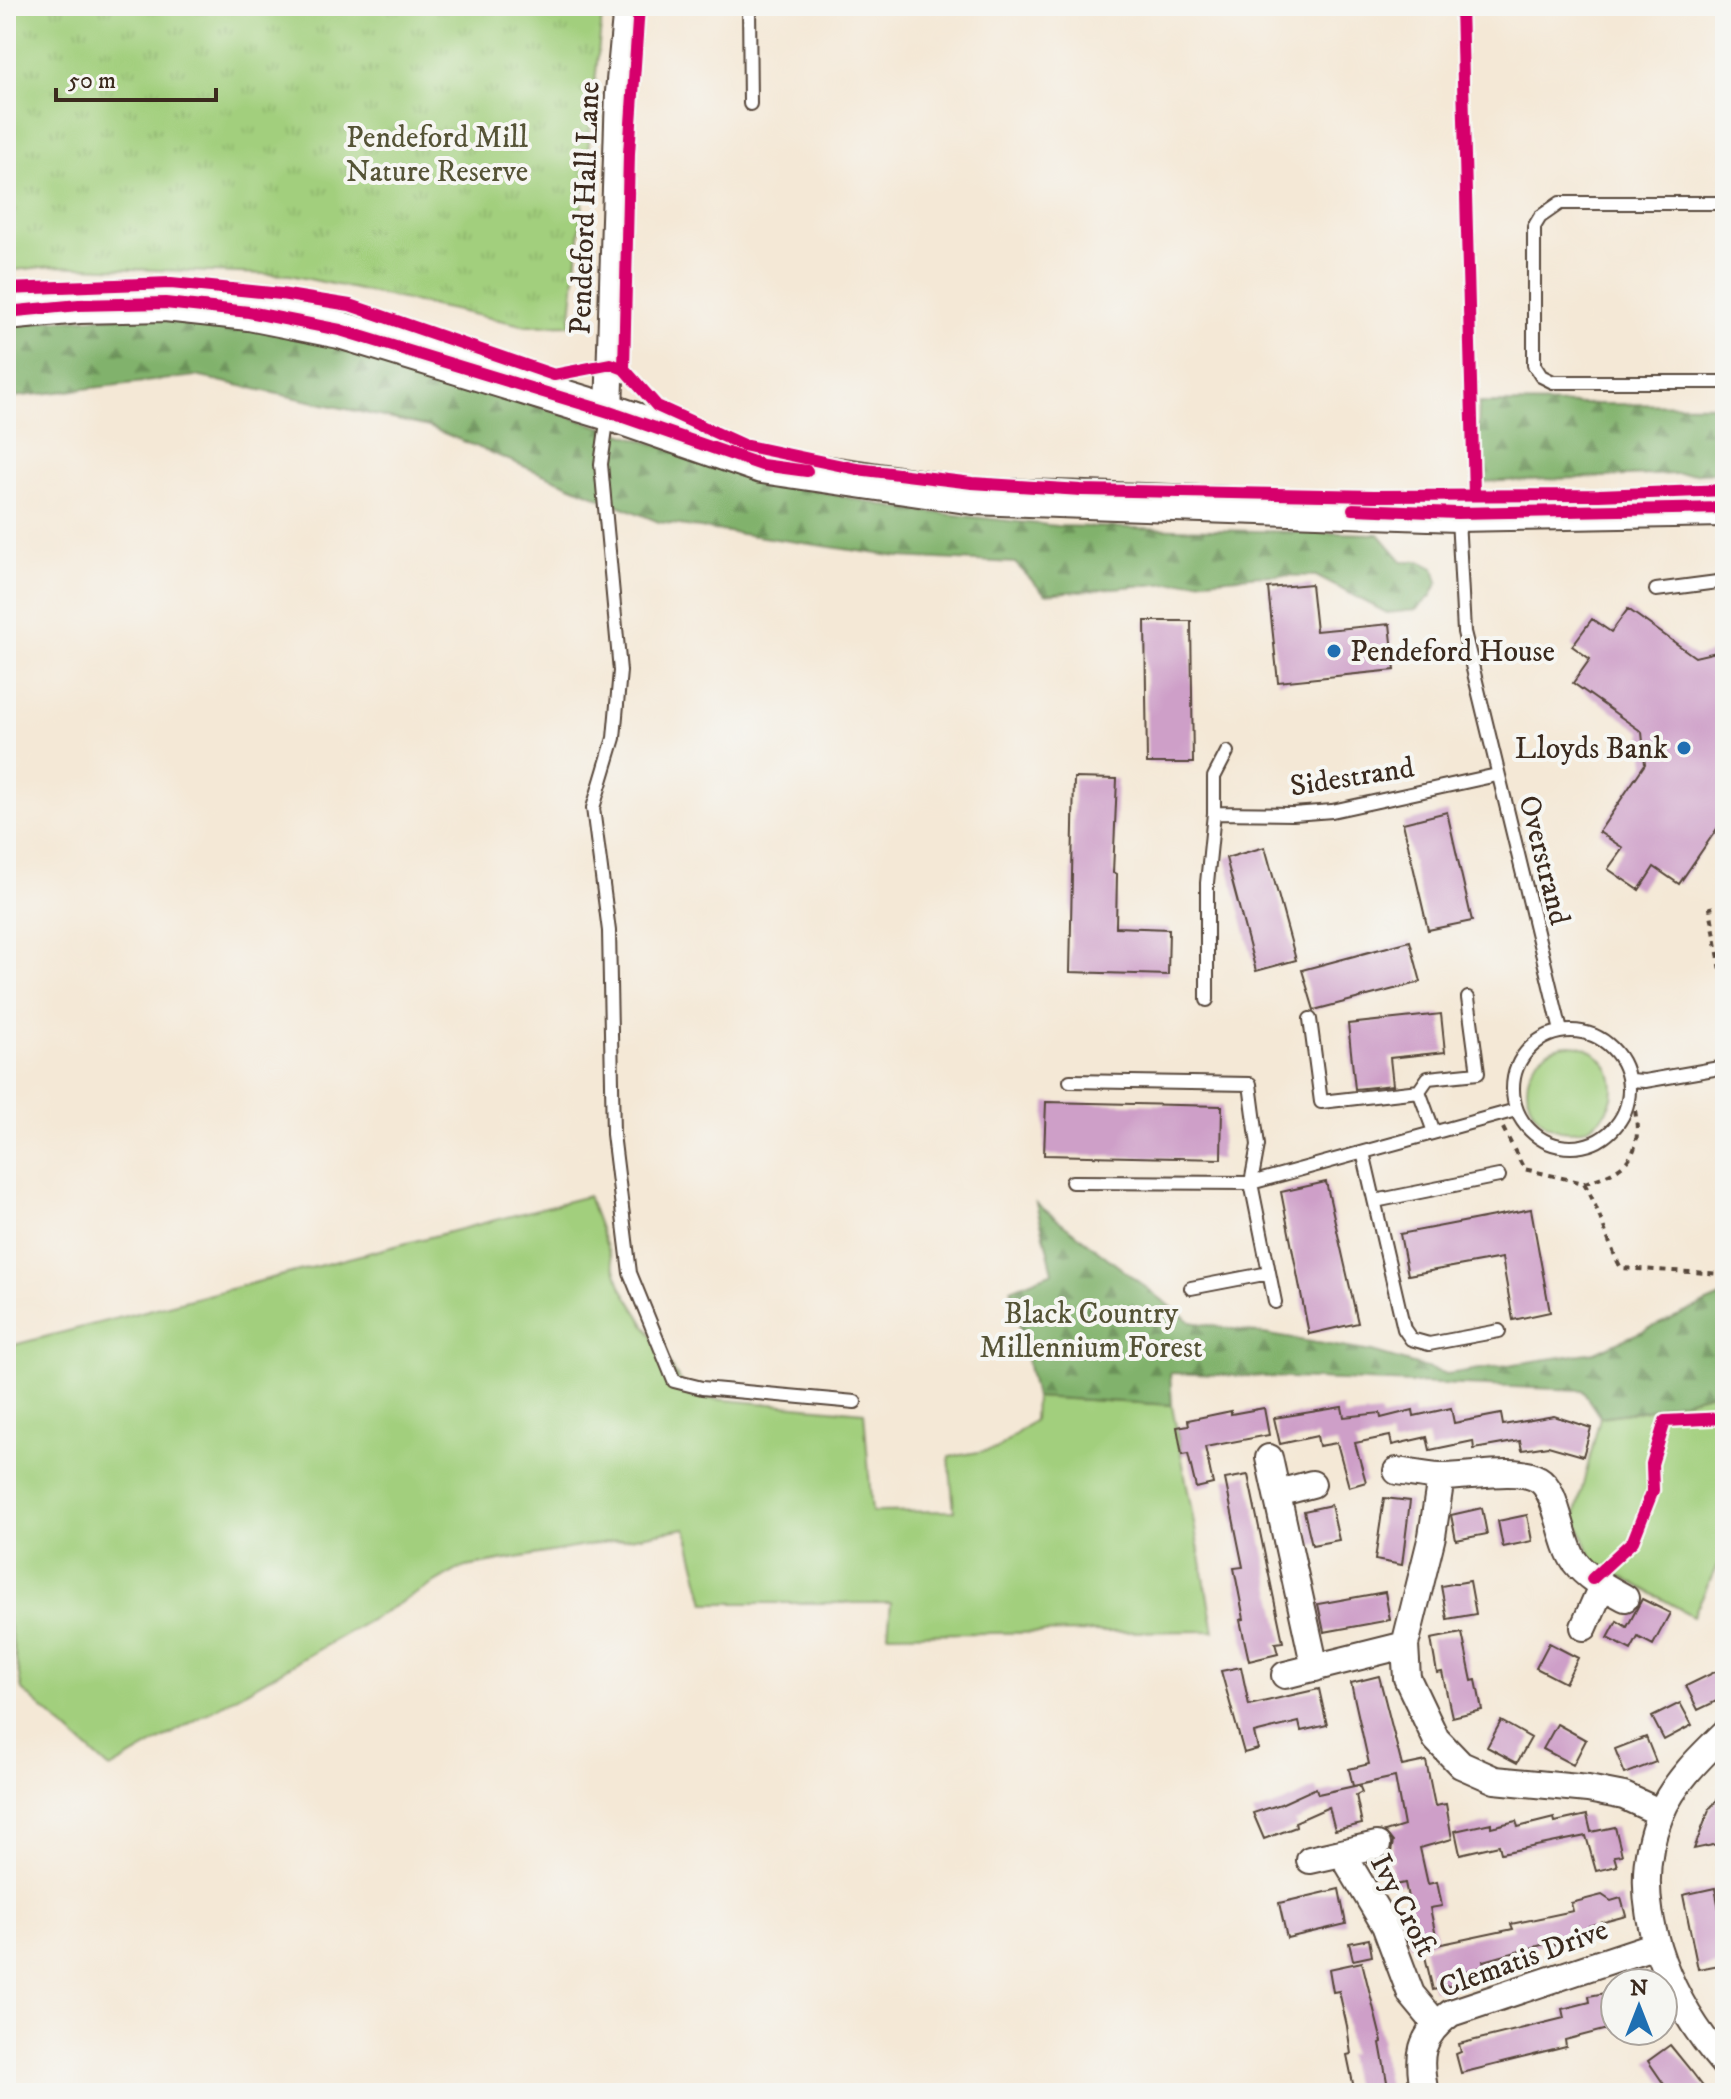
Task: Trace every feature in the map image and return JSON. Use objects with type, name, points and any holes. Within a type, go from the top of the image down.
[{"type":"street","name":"Pendeford Hall Lane","points":[[609,412],[619,92],[627,6]]},
{"type":"street","points":[[6,312],[79,305],[165,303],[249,312],[340,330],[609,412],[762,465],[974,496],[1457,513],[1725,508]]},
{"type":"street","points":[[1269,1458],[1315,1668]]},
{"type":"street","points":[[1397,1471],[1441,1477],[1523,1474],[1538,1478],[1555,1506],[1562,1537],[1576,1562],[1613,1592],[1584,1627]]},
{"type":"street","points":[[1441,1477],[1432,1536],[1405,1645],[1407,1678],[1436,1739],[1461,1765],[1495,1780],[1588,1789],[1624,1796],[1661,1813]]},
{"type":"street","points":[[1278,1493],[1312,1484]]},
{"type":"street","points":[[1285,1675],[1405,1645]]},
{"type":"street","points":[[1725,1733],[1683,1777],[1661,1813],[1653,1838],[1648,1874],[1656,1945],[1686,2015],[1725,2065]]},
{"type":"street","name":"Ivy Croft","points":[[1310,1860],[1377,1845]]},
{"type":"street","name":"Ivy Croft","points":[[1342,1853],[1385,1925],[1411,1994],[1436,2024]]},
{"type":"street","name":"Clematis Drive","points":[[1425,2093],[1419,2064],[1425,2040],[1436,2024],[1451,2013],[1656,1945]]},
{"type":"lane","points":[[749,6],[750,104]]},
{"type":"lane","points":[[1725,203],[1560,203],[1540,217],[1534,227],[1534,365],[1541,376],[1553,382],[1725,382]]},
{"type":"lane","points":[[609,412],[601,464],[620,671],[614,738],[593,808],[609,931],[613,1134],[630,1273],[674,1381],[702,1388],[855,1402]]},
{"type":"lane","name":"Overstrand","points":[[1457,513],[1464,632],[1561,1031]]},
{"type":"lane","points":[[1656,590],[1725,581]]},
{"type":"lane","points":[[1207,1000],[1207,883],[1214,777],[1227,752]]},
{"type":"lane","name":"Sidestrand","points":[[1214,813],[1332,811],[1497,775]]},
{"type":"lane","points":[[1310,1019],[1321,1102],[1419,1091],[1428,1078],[1478,1073],[1468,998]]},
{"type":"lane","points":[[1561,1031],[1580,1031],[1597,1036],[1613,1047],[1623,1062],[1629,1080],[1629,1099],[1623,1117],[1611,1132],[1577,1147],[1558,1146],[1540,1139],[1526,1126],[1516,1110],[1513,1093],[1514,1076],[1520,1060],[1538,1041],[1561,1031]]},
{"type":"lane","points":[[1629,1080],[1645,1081],[1725,1067]]},
{"type":"lane","points":[[1070,1081],[1250,1084],[1258,1145],[1251,1183],[1275,1302]]},
{"type":"lane","points":[[1419,1091],[1434,1132]]},
{"type":"lane","points":[[1072,1182],[1251,1183],[1516,1110]]},
{"type":"lane","points":[[1363,1152],[1404,1329],[1411,1339],[1429,1344],[1499,1331]]},
{"type":"lane","points":[[1375,1201],[1499,1176]]},
{"type":"lane","points":[[1191,1288],[1269,1273]]},
{"type":"path","points":[[1725,905],[1710,908],[1725,993]]},
{"type":"path","points":[[1496,1115],[1524,1169],[1584,1183],[1610,1175],[1632,1157],[1639,1129],[1629,1080]]},
{"type":"path","points":[[1584,1183],[1597,1205],[1608,1243],[1621,1268],[1725,1274]]},
{"type":"green space","name":"Pendeford Mill Nature Reserve","points":[[6,6],[603,6],[570,325],[527,326],[290,275],[53,266],[6,271]]},
{"type":"green space","points":[[167,314],[337,342],[763,479],[901,509],[1057,526],[1379,534],[1402,561],[1420,561],[1434,568],[1438,582],[1431,596],[1416,610],[1387,613],[1316,576],[1262,575],[1045,594],[1015,563],[899,557],[659,522],[429,427],[196,376],[6,398],[6,323]]},
{"type":"green space","points":[[1479,403],[1725,405],[1725,472],[1477,482]]},
{"type":"green space","points":[[1570,1045],[1587,1048],[1601,1057],[1610,1071],[1613,1088],[1610,1105],[1601,1119],[1587,1128],[1570,1131],[1553,1128],[1539,1119],[1530,1105],[1527,1088],[1530,1071],[1539,1057],[1553,1048]]},
{"type":"green space","points":[[588,1196],[622,1288],[690,1397],[864,1412],[872,1512],[954,1511],[949,1457],[996,1449],[1034,1420],[1035,1397],[1172,1405],[1214,1631],[888,1634],[891,1603],[705,1603],[686,1528],[461,1568],[110,1769],[22,1690],[6,1610],[6,1347]]},
{"type":"green space","name":"Black Country Millennium Forest","points":[[1036,1203],[1191,1322],[1372,1352],[1447,1374],[1595,1352],[1725,1295],[1725,1390],[1642,1411],[1600,1417],[1582,1390],[1170,1373],[1172,1405],[1035,1397],[1011,1289],[1053,1272]]},
{"type":"green space","points":[[1725,1390],[1725,1549],[1693,1616],[1593,1561],[1575,1517],[1600,1417],[1642,1411]]},
{"type":"building","name":"Pendeford House","points":[[1311,584],[1316,631],[1390,624],[1395,670],[1278,682],[1268,588]]},
{"type":"building","name":"Lloyds Bank","points":[[1628,609],[1695,657],[1725,650],[1725,817],[1679,884],[1654,867],[1639,890],[1608,869],[1623,848],[1599,832],[1645,764],[1642,732],[1573,683],[1590,659],[1572,646],[1592,619],[1611,632]]},
{"type":"building","points":[[1145,621],[1191,621],[1193,763],[1147,763]]},
{"type":"building","points":[[1074,778],[1117,779],[1113,873],[1117,874],[1116,927],[1169,929],[1168,975],[1070,972]]},
{"type":"building","points":[[1447,812],[1472,921],[1428,930],[1403,823]]},
{"type":"building","points":[[1265,847],[1296,960],[1256,971],[1226,858]]},
{"type":"building","points":[[1410,941],[1421,982],[1314,1010],[1302,970]]},
{"type":"building","points":[[1441,1014],[1445,1052],[1390,1058],[1393,1085],[1355,1089],[1348,1024]]},
{"type":"building","points":[[1046,1102],[1222,1106],[1221,1159],[1044,1155]]},
{"type":"building","points":[[1326,1182],[1358,1323],[1309,1334],[1281,1192]]},
{"type":"building","points":[[1531,1209],[1550,1312],[1513,1320],[1502,1258],[1408,1275],[1400,1234]]},
{"type":"building","points":[[1342,1407],[1344,1417],[1380,1413],[1381,1418],[1413,1410],[1414,1416],[1451,1408],[1454,1423],[1501,1414],[1503,1425],[1554,1416],[1591,1428],[1583,1456],[1548,1446],[1522,1450],[1520,1441],[1474,1449],[1473,1441],[1430,1450],[1427,1437],[1392,1445],[1390,1436],[1355,1443],[1366,1482],[1349,1487],[1337,1443],[1319,1446],[1317,1436],[1280,1444],[1274,1418]]},
{"type":"building","points":[[1264,1408],[1269,1435],[1205,1447],[1213,1484],[1196,1488],[1188,1454],[1182,1455],[1177,1427],[1189,1425],[1188,1420]]},
{"type":"building","points":[[1248,1475],[1283,1642],[1275,1643],[1278,1654],[1249,1661],[1234,1568],[1243,1567],[1225,1479]]},
{"type":"building","points":[[1384,1498],[1410,1501],[1402,1565],[1375,1560]]},
{"type":"building","points":[[1331,1505],[1339,1540],[1312,1545],[1304,1511]]},
{"type":"building","points":[[1482,1508],[1487,1534],[1456,1540],[1451,1515]]},
{"type":"building","points":[[1527,1515],[1532,1541],[1503,1547],[1498,1521]]},
{"type":"building","points":[[1470,1581],[1476,1614],[1447,1619],[1441,1586]]},
{"type":"building","points":[[1385,1592],[1390,1620],[1324,1632],[1318,1604]]},
{"type":"building","points":[[1642,1599],[1670,1613],[1653,1645],[1638,1637],[1631,1650],[1608,1638],[1617,1621],[1627,1627]]},
{"type":"building","points":[[1462,1633],[1482,1710],[1452,1717],[1442,1672],[1437,1673],[1431,1639]]},
{"type":"building","points":[[1549,1643],[1578,1658],[1565,1683],[1536,1668]]},
{"type":"building","points":[[1241,1667],[1249,1705],[1319,1689],[1327,1725],[1301,1731],[1299,1722],[1254,1733],[1258,1749],[1244,1753],[1221,1671]]},
{"type":"building","points":[[1725,1667],[1725,1697],[1698,1710],[1686,1686]]},
{"type":"building","points":[[1379,1676],[1402,1766],[1426,1761],[1435,1806],[1446,1804],[1452,1839],[1420,1848],[1428,1884],[1437,1882],[1442,1906],[1430,1908],[1437,1941],[1410,1945],[1404,1928],[1414,1926],[1405,1883],[1395,1885],[1390,1861],[1394,1861],[1391,1852],[1393,1842],[1385,1832],[1404,1826],[1395,1777],[1353,1786],[1349,1769],[1369,1764],[1351,1683]]},
{"type":"building","points":[[1680,1703],[1692,1725],[1664,1740],[1652,1717]]},
{"type":"building","points":[[1501,1721],[1531,1738],[1517,1763],[1487,1747]]},
{"type":"building","points":[[1557,1724],[1586,1740],[1573,1765],[1543,1749]]},
{"type":"building","points":[[1646,1737],[1656,1762],[1625,1774],[1615,1749]]},
{"type":"building","points":[[1359,1785],[1362,1792],[1356,1795],[1362,1824],[1335,1830],[1329,1807],[1295,1822],[1296,1827],[1264,1839],[1253,1813],[1316,1788],[1318,1794]]},
{"type":"building","points":[[1725,1791],[1723,1843],[1694,1849],[1710,1808]]},
{"type":"building","points":[[1587,1815],[1591,1832],[1615,1827],[1622,1855],[1614,1856],[1617,1866],[1596,1871],[1586,1836],[1501,1853],[1499,1845],[1460,1854],[1455,1831],[1516,1821],[1518,1827],[1554,1818],[1555,1822]]},
{"type":"building","points":[[1715,1888],[1725,1941],[1725,1964],[1698,1969],[1683,1895]]},
{"type":"building","points":[[1339,1889],[1346,1924],[1287,1938],[1279,1903]]},
{"type":"building","points":[[1602,1895],[1611,1901],[1621,1898],[1626,1916],[1589,1926],[1591,1932],[1568,1938],[1569,1942],[1552,1945],[1552,1942],[1484,1961],[1485,1967],[1456,1973],[1458,1984],[1433,1990],[1423,1948],[1513,1929],[1511,1924],[1573,1911],[1571,1903]]},
{"type":"building","points":[[1369,1939],[1372,1956],[1353,1960],[1349,1943]]},
{"type":"building","points":[[1362,1962],[1382,2042],[1389,2093],[1355,2093],[1347,2055],[1351,2054],[1347,2026],[1339,1991],[1333,1992],[1329,1969]]},
{"type":"building","points":[[1599,1994],[1599,2031],[1565,2040],[1566,2047],[1461,2073],[1456,2054],[1461,2052],[1459,2044],[1564,2018],[1562,2009],[1590,2002],[1589,1996]]},
{"type":"building","points":[[1672,2047],[1708,2093],[1670,2093],[1648,2061]]},
{"type":"cycle path","points":[[624,369],[629,153],[639,6]]},
{"type":"cycle path","points":[[1461,6],[1474,495]]},
{"type":"cycle path","points":[[6,289],[171,283],[281,294],[350,305],[554,375],[611,364],[624,369],[657,406],[743,445],[857,469],[972,483],[1081,490],[1374,496],[1599,495],[1725,490]]},
{"type":"cycle path","points":[[6,312],[79,305],[165,303],[249,312],[340,330],[609,412],[762,465],[807,471]]},
{"type":"cycle path","points":[[1353,509],[1457,513],[1725,508]]},
{"type":"cycle path","points":[[1592,1579],[1633,1541],[1653,1490],[1652,1464],[1665,1421],[1725,1418]]},
{"type":"place","name":"Pendeford House","points":[[1334,651]]},
{"type":"place","name":"Lloyds Bank","points":[[1684,748]]}]
